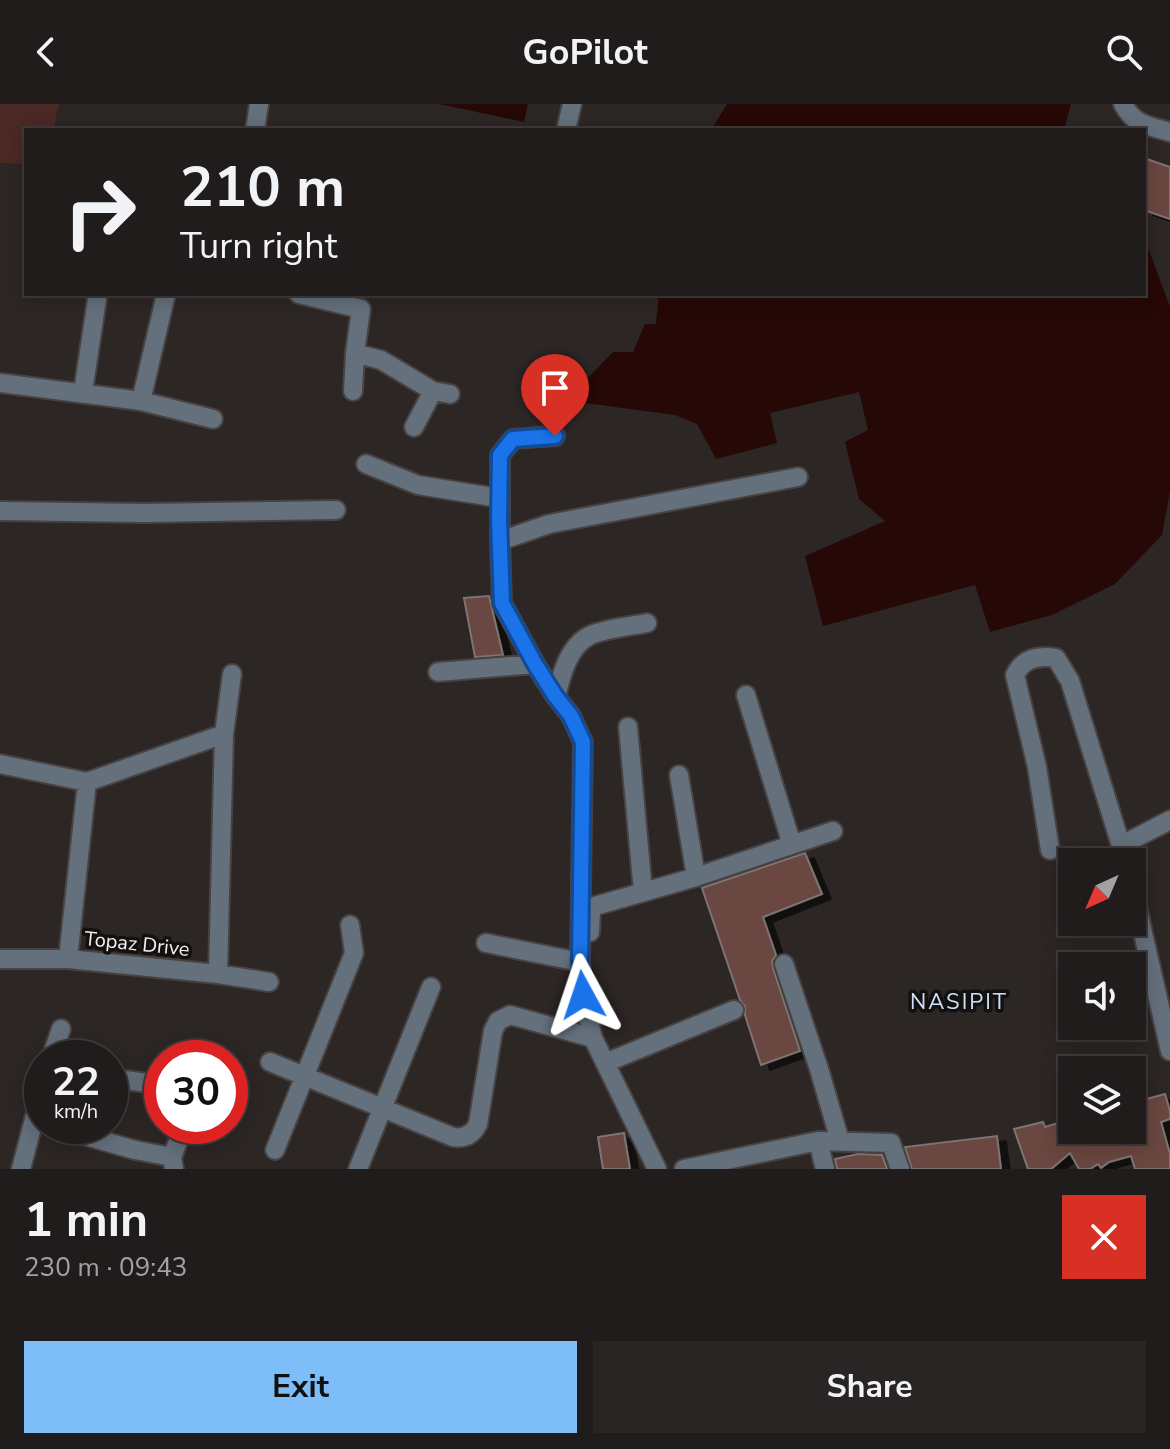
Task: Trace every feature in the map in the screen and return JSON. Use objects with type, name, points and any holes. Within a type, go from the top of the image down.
[{"type":"street","points":[[255,128],[259,104]]},
{"type":"street","points":[[566,128],[572,104]]},
{"type":"street","points":[[1123,104],[1132,118],[1170,132]]},
{"type":"street","points":[[83,392],[96,296]]},
{"type":"street","points":[[141,401],[166,296]]},
{"type":"street","points":[[307,296],[361,309],[353,391]]},
{"type":"street","points":[[355,353],[381,360],[442,393],[414,427]]},
{"type":"street","points":[[0,383],[141,401],[213,419]]},
{"type":"street","points":[[555,436],[513,439],[500,455],[502,603],[535,664],[571,716],[583,742],[581,971],[593,1038],[657,1169]]},
{"type":"street","points":[[366,464],[418,485],[499,498]]},
{"type":"street","points":[[500,541],[549,524],[798,477]]},
{"type":"street","points":[[0,511],[145,513],[336,510]]},
{"type":"street","points":[[556,697],[575,647],[590,635],[647,623]]},
{"type":"street","points":[[1050,850],[1037,767],[1015,675],[1019,666],[1026,661],[1043,655],[1056,658],[1070,681],[1122,848]]},
{"type":"street","points":[[438,672],[535,664]]},
{"type":"street","points":[[218,974],[224,734],[232,674]]},
{"type":"street","points":[[746,695],[792,845]]},
{"type":"street","points":[[628,727],[643,892]]},
{"type":"street","points":[[0,764],[87,782],[224,734]]},
{"type":"street","points":[[679,775],[696,877]]},
{"type":"street","points":[[68,959],[87,782]]},
{"type":"street","points":[[1131,848],[1170,820]]},
{"type":"street","points":[[581,971],[589,965],[592,908],[833,831]]},
{"type":"street","points":[[275,1150],[354,953],[350,925]]},
{"type":"street","points":[[1144,936],[1170,1051]]},
{"type":"street","points":[[486,943],[581,971]]},
{"type":"street","name":"Topaz Drive","points":[[0,959],[68,959],[269,982]]},
{"type":"street","points":[[784,964],[840,1141]]},
{"type":"street","points":[[358,1169],[431,987]]},
{"type":"street","points":[[605,1063],[734,1010]]},
{"type":"street","points":[[270,1062],[460,1138],[475,1130],[478,1124],[493,1031],[498,1021],[510,1015],[593,1038]]},
{"type":"street","points":[[57,1040],[61,1029]]},
{"type":"street","points":[[818,1141],[825,1169]]},
{"type":"street","points":[[684,1169],[818,1141],[840,1141],[891,1143],[900,1169]]},
{"type":"street","points":[[21,1169],[32,1144]]},
{"type":"street","points":[[114,1144],[173,1163]]},
{"type":"street","points":[[130,1169],[135,1150]]},
{"type":"shaded area","points":[[0,104],[59,104],[53,128],[24,128],[24,164],[0,163]]},
{"type":"shaded area","points":[[439,104],[528,104],[524,122]]},
{"type":"shaded area","points":[[727,104],[1071,104],[1065,128],[712,128]]},
{"type":"shaded area","points":[[1146,242],[1170,307],[1170,491],[1162,535],[1115,584],[1052,615],[990,632],[975,585],[823,626],[805,556],[885,521],[859,499],[845,442],[868,430],[859,392],[770,413],[777,443],[716,459],[697,424],[675,415],[578,402],[581,385],[613,352],[633,352],[645,324],[656,324],[659,296],[1146,296]]},
{"type":"building","points":[[1146,159],[1170,167],[1170,219],[1146,211]]},
{"type":"building","points":[[489,596],[503,655],[475,657],[464,598]]},
{"type":"building","points":[[805,853],[822,894],[763,917],[776,955],[772,961],[773,968],[800,1051],[761,1065],[745,1006],[740,1000],[702,888]]},
{"type":"building","points":[[1165,1094],[1170,1119],[1161,1122],[1170,1154],[1170,1169],[1135,1169],[1131,1156],[1109,1162],[1101,1168],[1098,1164],[1090,1169],[1079,1169],[1070,1153],[1051,1169],[1028,1169],[1014,1129],[1043,1122],[1045,1127],[1058,1123],[1058,1144],[1146,1144],[1146,1099]]},
{"type":"building","points":[[624,1133],[630,1169],[603,1169],[598,1137]]},
{"type":"building","points":[[997,1136],[1001,1169],[912,1169],[905,1147]]},
{"type":"building","points":[[858,1154],[882,1155],[887,1169],[837,1169],[835,1159]]},
{"type":"district","name":"NASIPIT","points":[[959,1002]]},
{"type":"route","points":[[555,436],[513,439],[500,455],[502,603],[535,664],[571,716],[583,742],[580,962],[583,995]]}]
